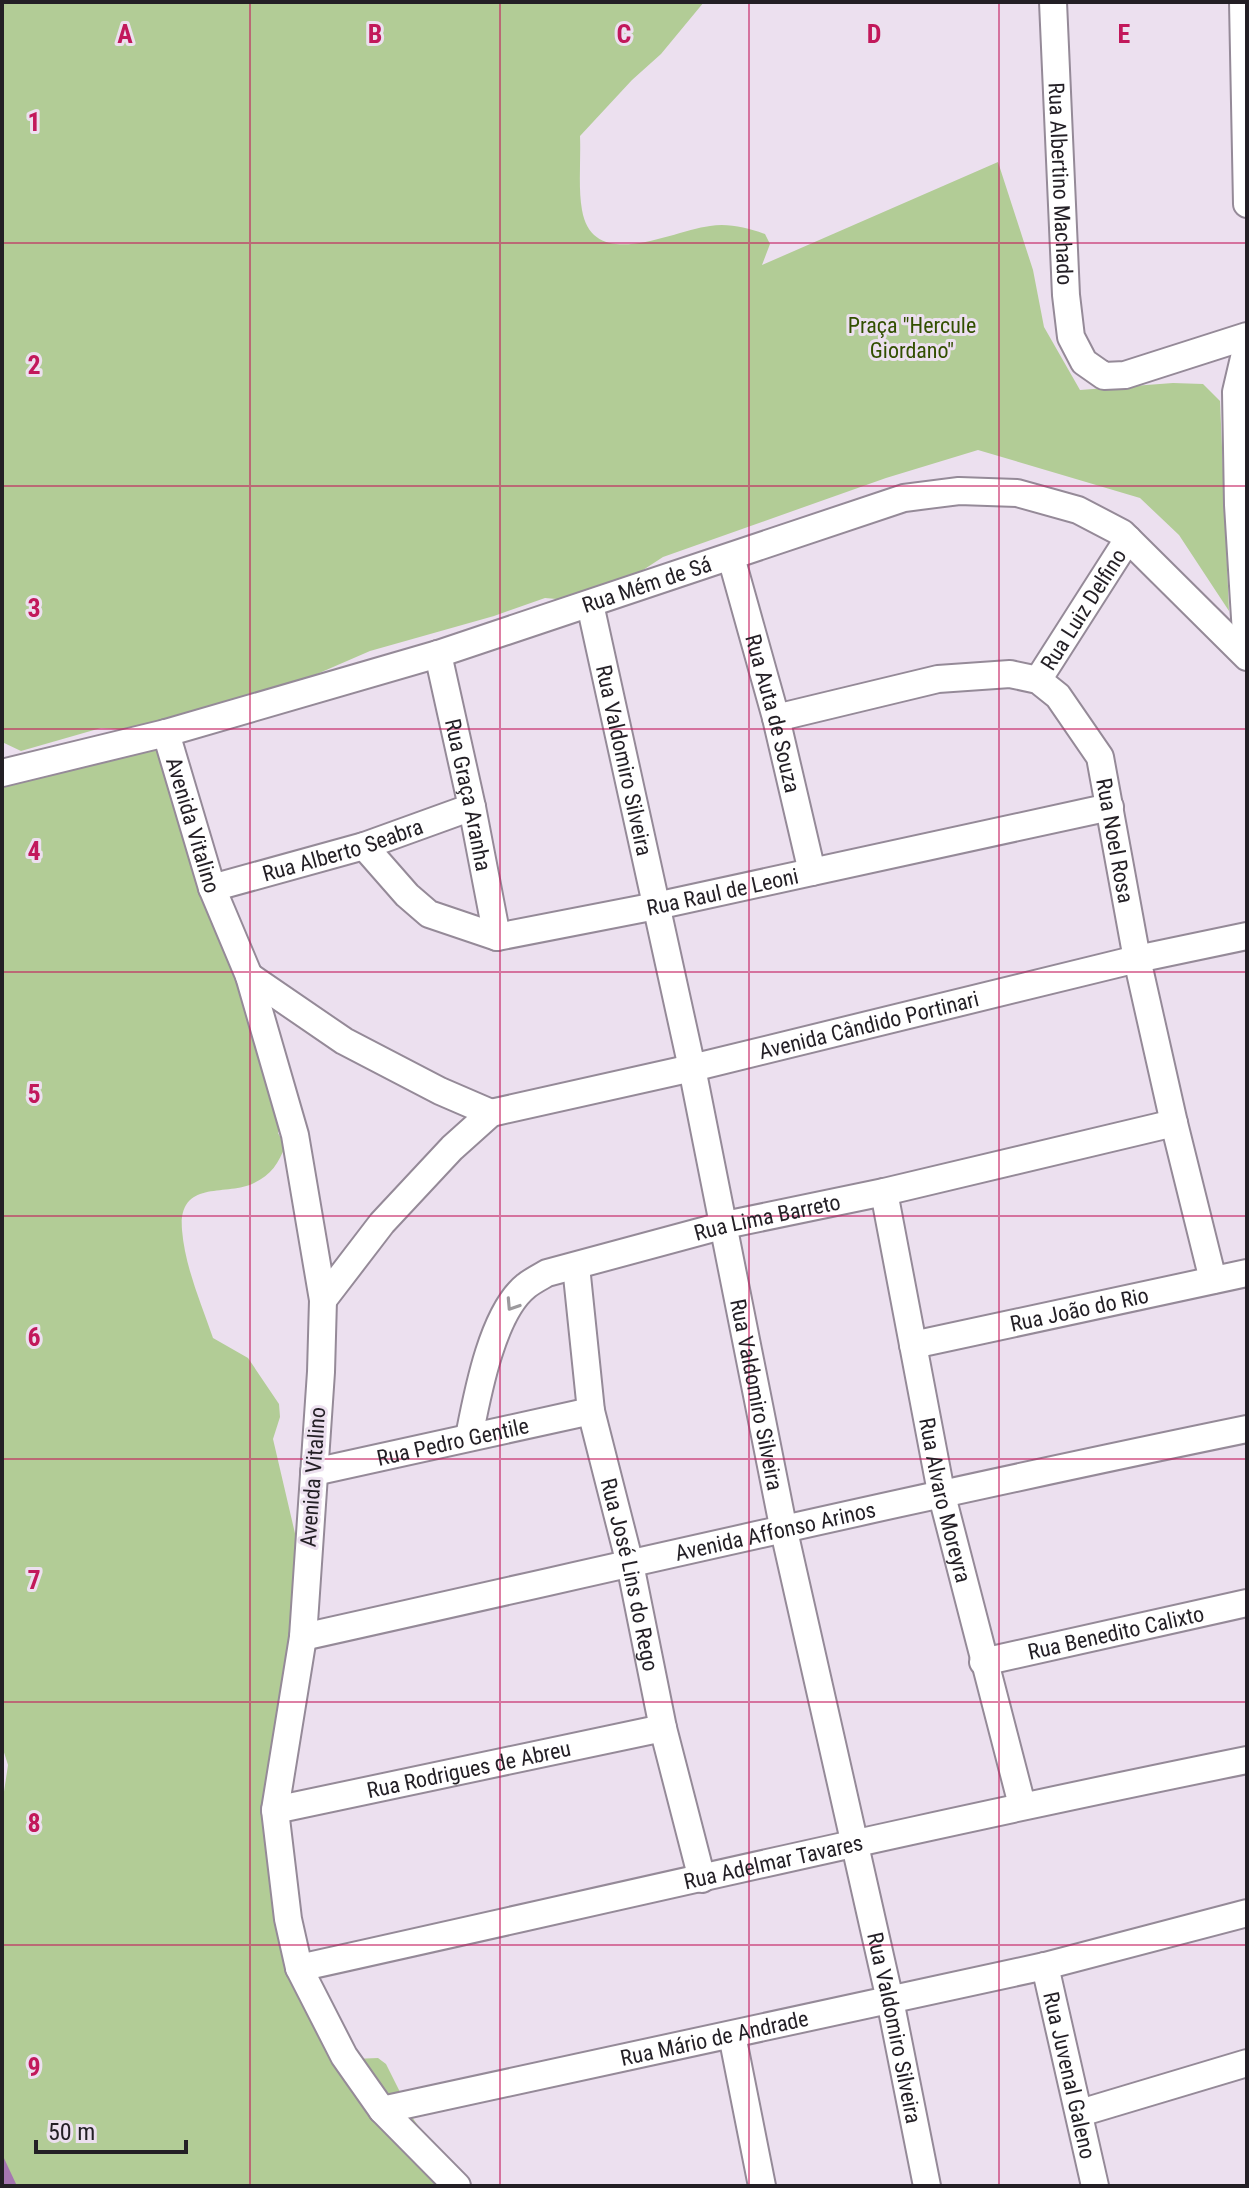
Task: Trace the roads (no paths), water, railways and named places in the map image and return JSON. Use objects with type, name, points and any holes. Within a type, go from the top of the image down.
[{"type":"street","name":"Rua Albertino Machado","points":[[1053,2],[1066,295],[1071,337],[1084,362],[1104,376],[1125,375],[1247,336]]},
{"type":"street","points":[[1243,2],[1247,204]]},
{"type":"street","points":[[1247,345],[1236,392],[1247,650]]},
{"type":"street","name":"Rua Mém de Sá","points":[[2,773],[166,733],[438,654],[904,498],[959,491],[1017,493],[1078,510],[1122,533],[1247,657]]},
{"type":"street","name":"Rua Luiz Delfino","points":[[1038,680],[1128,539]]},
{"type":"street","name":"Rua Auta de Souza","points":[[731,557],[776,718],[812,872]]},
{"type":"street","name":"Rua Valdomiro Silveira","points":[[590,604],[725,1225],[784,1531],[890,2000],[927,2186]]},
{"type":"street","name":"Rua Graça Aranha","points":[[438,654],[497,937]]},
{"type":"street","points":[[776,718],[938,679],[1010,674],[1038,680]]},
{"type":"street","name":"Rua Noel Rosa","points":[[1038,680],[1058,696],[1100,757],[1137,959],[1213,1280]]},
{"type":"street","name":"Avenida Vitalino","points":[[166,733],[212,888],[249,976],[295,1135],[323,1300],[303,1637],[275,1810],[288,1919],[299,1968],[344,2056],[382,2110],[457,2186]]},
{"type":"street","name":"Rua Alberto Seabra","points":[[212,888],[364,846],[472,807]]},
{"type":"street","name":"Rua Raul de Leoni","points":[[364,846],[407,895],[429,914],[497,937],[656,906],[1110,807]]},
{"type":"street","name":"Avenida Cândido Portinari","points":[[323,1300],[382,1223],[452,1148],[491,1113],[692,1068],[1137,959],[1247,936]]},
{"type":"street","points":[[249,976],[344,1041],[440,1091],[491,1113]]},
{"type":"street","name":"Rua Lima Barreto","points":[[469,1437],[483,1368],[507,1310],[524,1287],[547,1273],[725,1225],[884,1192],[1174,1123]]},
{"type":"street","name":"Rua Alvaro Moreyra","points":[[884,1192],[941,1492],[1022,1805]]},
{"type":"street","name":"Rua José Lins do Rego","points":[[576,1266],[591,1411],[630,1564],[663,1728],[702,1879]]},
{"type":"street","name":"Rua João do Rio","points":[[913,1345],[1247,1273]]},
{"type":"street","name":"Rua Pedro Gentile","points":[[314,1472],[591,1411]]},
{"type":"street","name":"Avenida Affonso Arinos","points":[[303,1637],[784,1531],[941,1492],[1247,1429]]},
{"type":"street","name":"Rua Benedito Calixto","points":[[983,1662],[1247,1603]]},
{"type":"street","name":"Rua Rodrigues de Abreu","points":[[275,1810],[663,1728]]},
{"type":"street","name":"Rua Adelmar Tavares","points":[[299,1968],[856,1845],[1022,1805],[1247,1760]]},
{"type":"street","name":"Rua Mário de Andrade","points":[[382,2110],[1045,1966],[1247,1913]]},
{"type":"street","name":"Rua Juvenal Galeno","points":[[1045,1966],[1095,2186]]},
{"type":"street","points":[[732,2035],[762,2186]]},
{"type":"street","points":[[1080,2113],[1247,2063]]},
{"type":"park label","name":"Praça \"Hercule Giordano\"","points":[[912,338]]}]
